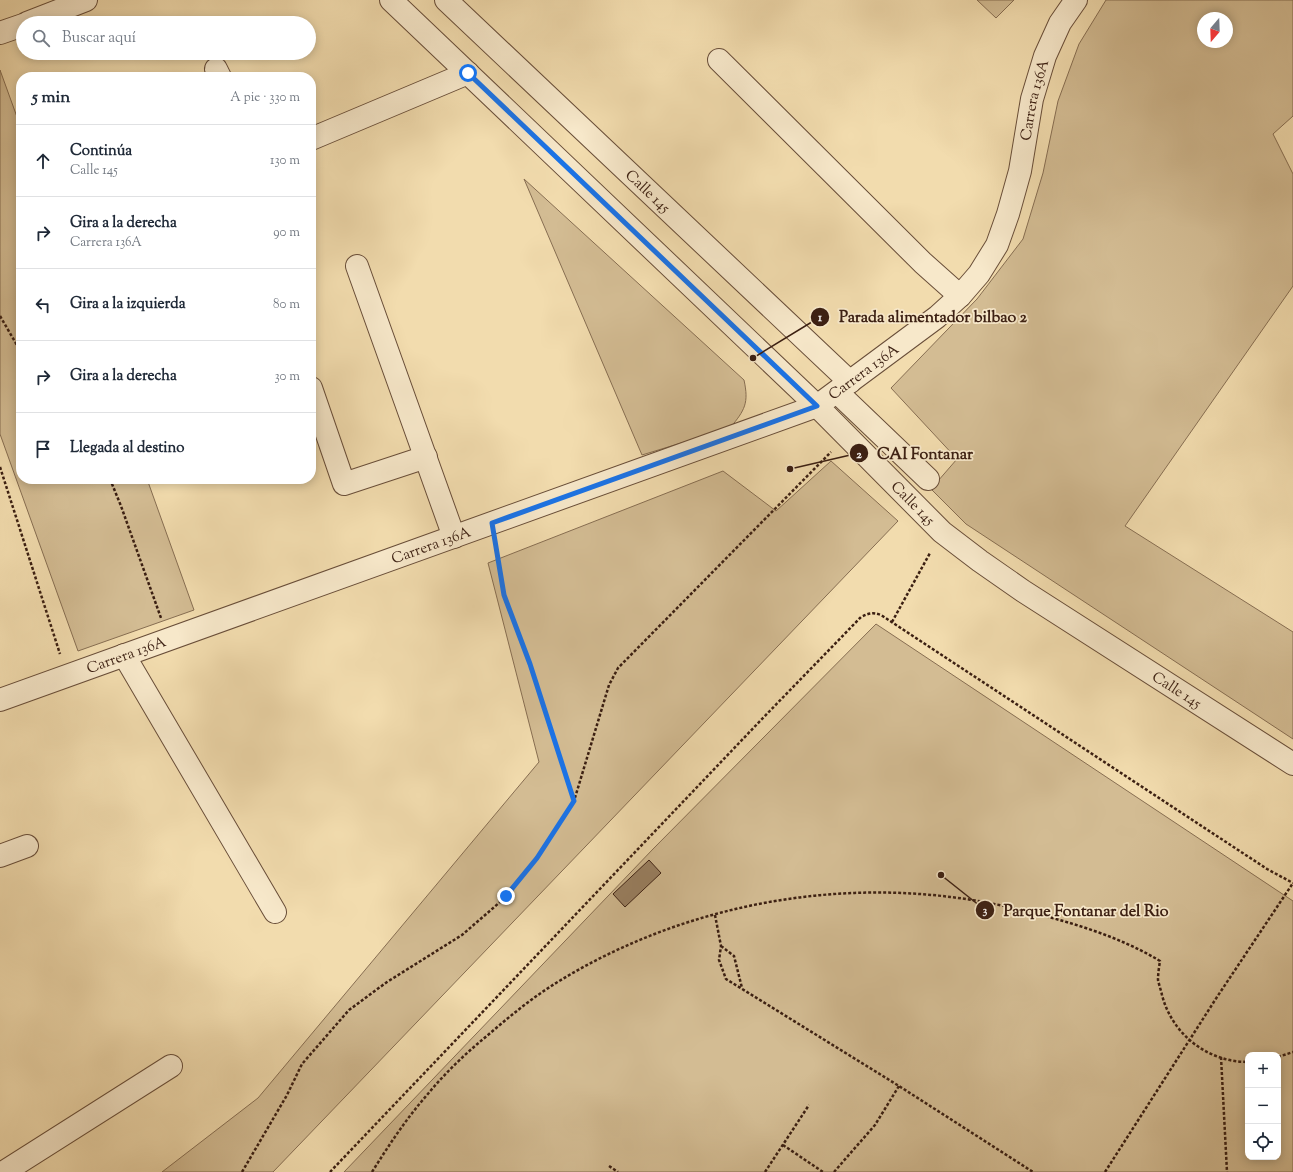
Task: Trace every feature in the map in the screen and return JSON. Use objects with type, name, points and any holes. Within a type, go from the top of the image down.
[{"type":"street","points":[[45,16],[86,0]]},
{"type":"street","name":"Calle 145","points":[[390,0],[817,406],[942,532],[1023,591],[1293,764]]},
{"type":"street","name":"Carrera 136A","points":[[0,700],[817,406],[936,317],[960,296],[980,274],[996,245],[1008,214],[1020,171],[1032,99],[1045,56],[1060,23],[1076,0]]},
{"type":"street","name":"Calle 145","points":[[453,2],[843,387],[928,478]]},
{"type":"street","points":[[0,33],[16,27]]},
{"type":"street","points":[[719,60],[923,263],[960,296]]},
{"type":"street","points":[[316,137],[468,73]]},
{"type":"street","points":[[357,266],[454,537]]},
{"type":"street","points":[[316,403],[344,484],[426,457]]},
{"type":"street","points":[[124,655],[275,912]]},
{"type":"street","points":[[0,856],[26,846]]},
{"type":"street","points":[[4,1172],[172,1066]]},
{"type":"path","points":[[0,316],[16,343]]},
{"type":"path","points":[[242,1172],[288,1094],[302,1064],[349,1010],[387,982],[462,935],[506,896],[537,858],[574,801],[609,685],[618,668],[847,436]]},
{"type":"path","points":[[0,467],[67,676]]},
{"type":"path","points":[[112,484],[169,639]]},
{"type":"path","points":[[492,523],[504,595],[530,664],[574,801]]},
{"type":"path","points":[[892,622],[942,532]]},
{"type":"path","points":[[330,1172],[761,720],[861,617],[868,613],[881,615],[1267,869],[1293,883],[1105,1172]]},
{"type":"path","points":[[372,1172],[395,1136],[427,1094],[466,1054],[517,1010],[556,983],[610,954],[661,931],[750,906],[795,898],[844,893],[895,892],[951,896],[999,904],[1054,918],[1106,936],[1160,961],[1158,980],[1166,1009],[1183,1034],[1207,1053],[1235,1062],[1245,1062]]},
{"type":"path","points":[[715,915],[721,946],[719,960],[726,979],[899,1086],[1033,1172]]},
{"type":"path","points":[[721,946],[734,956],[742,988]]},
{"type":"path","points":[[1281,1057],[1293,1052]]},
{"type":"path","points":[[1221,1057],[1227,1172]]},
{"type":"path","points":[[834,1172],[875,1125],[899,1086]]},
{"type":"path","points":[[765,1172],[809,1104]]},
{"type":"path","points":[[782,1145],[823,1172]]},
{"type":"path","points":[[609,1166],[618,1172]]},
{"type":"shaded area","points":[[977,0],[1014,0],[996,18]]},
{"type":"shaded area","points":[[1106,0],[1293,0],[1293,116],[1273,134],[1293,174],[1293,286],[1125,526],[1293,632],[1293,739],[966,524],[931,489],[957,459],[891,388],[977,299],[1023,239],[1043,173],[1058,101],[1079,44]]},
{"type":"shaded area","points":[[0,70],[16,114],[16,479],[0,434]]},
{"type":"shaded area","points":[[524,179],[744,380],[746,401],[742,411],[730,428],[642,455]]},
{"type":"shaded area","points":[[831,461],[898,521],[273,1172],[162,1172],[258,1098],[539,762],[488,563],[723,471],[776,511]]},
{"type":"shaded area","points":[[18,484],[149,484],[194,610],[78,651]]},
{"type":"shaded area","points":[[876,624],[1293,901],[1293,1172],[344,1172],[653,849]]},
{"type":"building","points":[[649,860],[661,873],[625,907],[613,894]]},
{"type":"place","name":"Parada alimentador bilbao 2","points":[[753,358]]},
{"type":"place","name":"CAI Fontanar","points":[[790,469]]},
{"type":"place","name":"Parque Fontanar del Rio","points":[[941,875]]},
{"type":"route","points":[[468,73],[817,406],[492,523],[504,595],[530,664],[574,801],[537,858],[506,896]]}]
